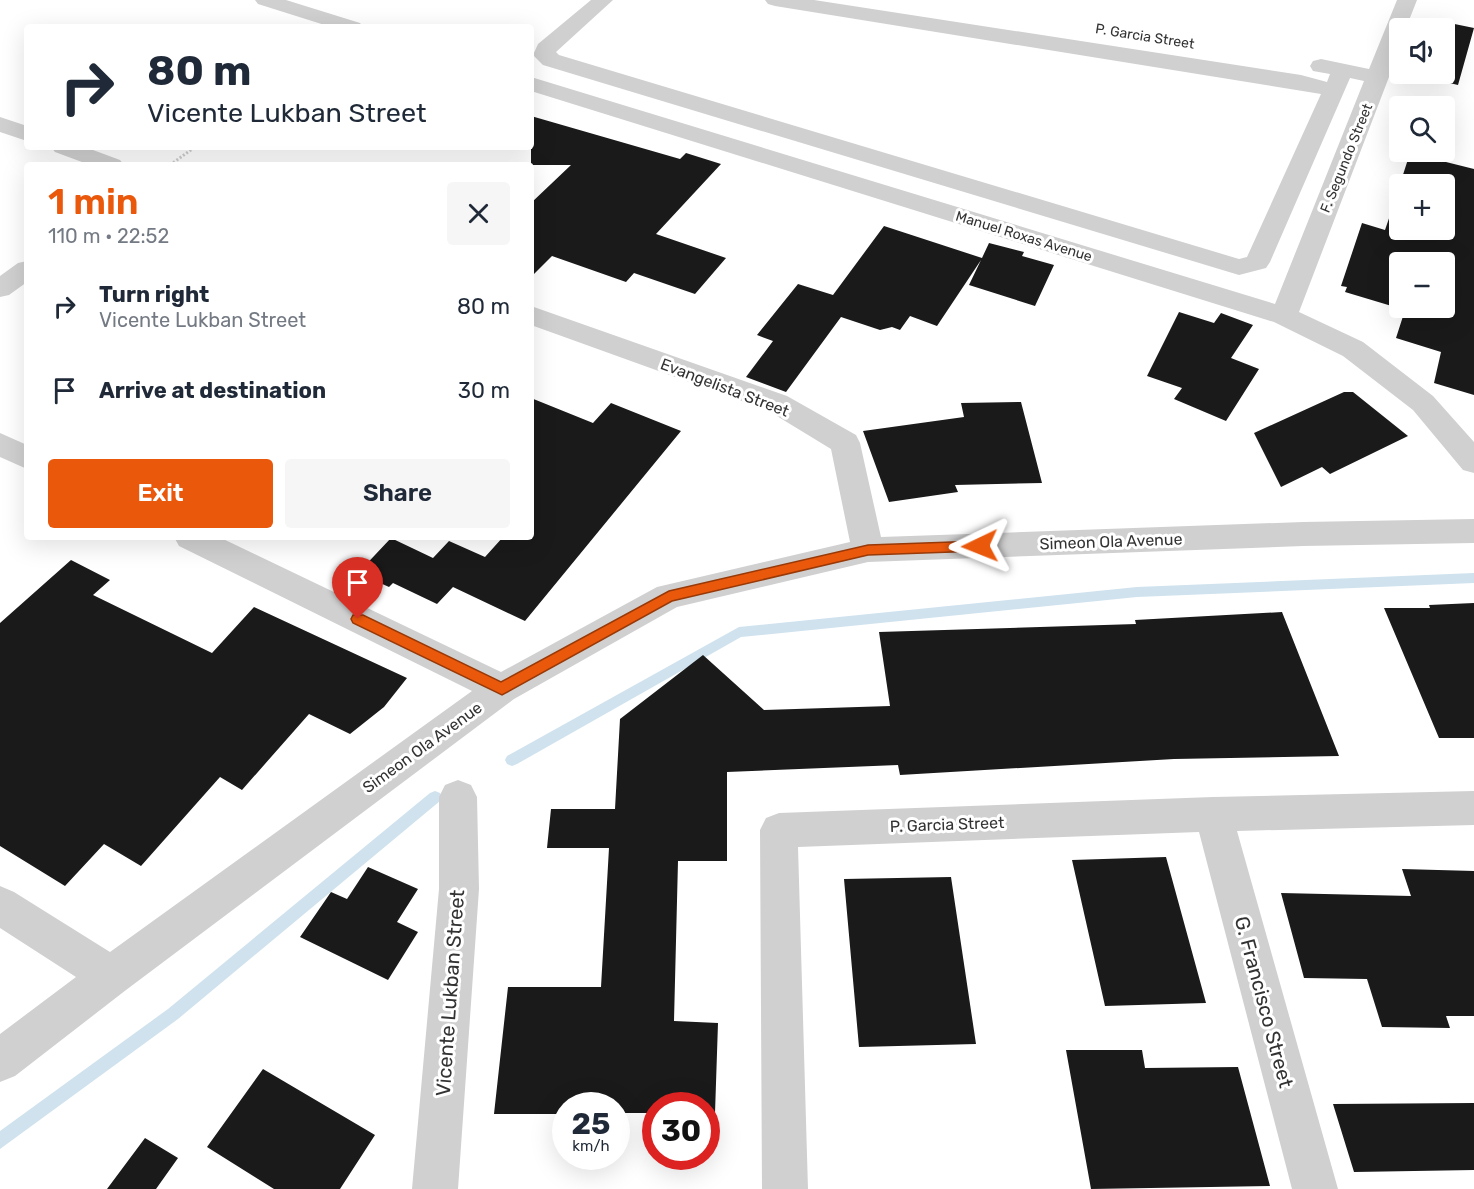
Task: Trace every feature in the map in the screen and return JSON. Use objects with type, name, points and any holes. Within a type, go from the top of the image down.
[{"type":"street","points":[[265,0],[343,24]]},
{"type":"street","points":[[603,0],[546,49],[544,55],[562,64],[1239,267],[1257,262],[1339,80]]},
{"type":"street","points":[[775,0],[1301,82],[1378,77]]},
{"type":"street","name":"F. Segundo Street","points":[[1284,316],[1407,0]]},
{"type":"street","points":[[1291,60],[1339,80]]},
{"type":"street","name":"Manuel Roxas Avenue","points":[[534,85],[1284,316],[1353,349],[1423,403],[1474,462]]},
{"type":"street","points":[[0,124],[24,133]]},
{"type":"street","points":[[71,150],[104,162]]},
{"type":"street","points":[[0,289],[24,271]]},
{"type":"street","name":"Evangelista Street","points":[[534,316],[777,403],[845,443],[868,550]]},
{"type":"street","points":[[0,444],[24,456]]},
{"type":"street","name":"Simeon Ola Avenue","points":[[0,1061],[111,976],[502,689],[669,596],[868,550],[1303,534],[1474,531]]},
{"type":"street","points":[[196,540],[502,689]]},
{"type":"street","name":"Vicente Lukban Street","points":[[435,1189],[459,889],[458,797]]},
{"type":"street","name":"P. Garcia Street","points":[[785,1189],[779,830],[1213,814],[1474,808]]},
{"type":"street","name":"G. Francisco Street","points":[[1213,814],[1315,1189]]},
{"type":"street","points":[[0,905],[111,976]]},
{"type":"path","points":[[174,162],[191,150]]},
{"type":"building","points":[[1455,24],[1474,28],[1458,85],[1454,84]]},
{"type":"building","points":[[534,117],[680,159],[686,153],[721,164],[656,234],[726,258],[695,294],[634,273],[626,282],[552,256],[534,274],[534,200],[571,165],[534,165],[534,162],[531,162],[531,150],[534,150]]},
{"type":"building","points":[[1407,162],[1446,162],[1474,169],[1474,395],[1434,383],[1441,352],[1396,338],[1402,318],[1455,318],[1455,252],[1389,252],[1389,305],[1345,292],[1347,287],[1341,286],[1362,223],[1385,230],[1389,218],[1389,240],[1455,240],[1455,174],[1403,174]]},
{"type":"building","points":[[884,226],[982,258],[989,243],[1024,252],[1022,256],[1054,265],[1035,306],[969,285],[981,260],[937,326],[910,316],[900,330],[892,327],[880,330],[841,317],[786,392],[746,377],[773,341],[757,335],[798,284],[833,295]]},
{"type":"building","points":[[1179,312],[1214,323],[1221,313],[1253,325],[1231,358],[1259,369],[1226,421],[1174,399],[1182,388],[1147,376]]},
{"type":"building","points":[[1344,392],[1353,392],[1408,436],[1330,474],[1322,467],[1281,487],[1254,433]]},
{"type":"building","points":[[534,399],[593,423],[611,403],[681,431],[525,621],[453,587],[437,604],[393,583],[389,587],[358,573],[389,540],[395,540],[433,558],[449,541],[485,557],[500,540],[534,540]]},
{"type":"building","points":[[1021,402],[1042,483],[955,485],[958,492],[889,502],[863,431],[964,417],[961,403]]},
{"type":"building","points":[[71,560],[110,580],[93,595],[212,653],[254,607],[407,678],[384,707],[350,734],[309,714],[242,790],[220,777],[141,866],[104,844],[65,886],[0,846],[0,623]]},
{"type":"building","points":[[1474,603],[1474,738],[1439,738],[1384,608],[1430,608],[1429,605]]},
{"type":"building","points":[[1282,612],[1339,756],[1174,759],[900,775],[898,765],[727,772],[727,861],[678,861],[674,1021],[718,1023],[716,1092],[642,1092],[642,1113],[630,1113],[630,1092],[552,1092],[552,1114],[494,1114],[508,987],[601,987],[609,848],[547,848],[551,809],[615,809],[620,719],[703,655],[764,710],[890,706],[879,632],[1136,624],[1135,620]]},
{"type":"building","points":[[1166,857],[1206,1003],[1105,1006],[1072,860]]},
{"type":"building","points":[[368,867],[418,889],[397,922],[418,932],[388,980],[300,937],[331,892],[347,899]]},
{"type":"building","points":[[1402,869],[1474,871],[1474,1016],[1446,1016],[1450,1028],[1382,1027],[1367,979],[1304,978],[1281,893],[1411,896]]},
{"type":"building","points":[[951,877],[976,1044],[859,1047],[844,879]]},
{"type":"building","points":[[1066,1050],[1142,1050],[1145,1068],[1238,1067],[1270,1186],[1091,1189]]},
{"type":"building","points":[[263,1069],[375,1135],[340,1189],[274,1189],[207,1147]]},
{"type":"building","points":[[1474,1103],[1474,1170],[1354,1172],[1333,1104]]},
{"type":"building","points":[[145,1138],[178,1158],[156,1189],[107,1189]]},
{"type":"waterway","points":[[512,760],[739,632],[1137,592],[1474,578]]},
{"type":"waterway","points":[[0,1141],[173,1014],[435,797]]},
{"type":"route","points":[[358,619],[502,689],[669,596],[868,550],[980,546]]}]
